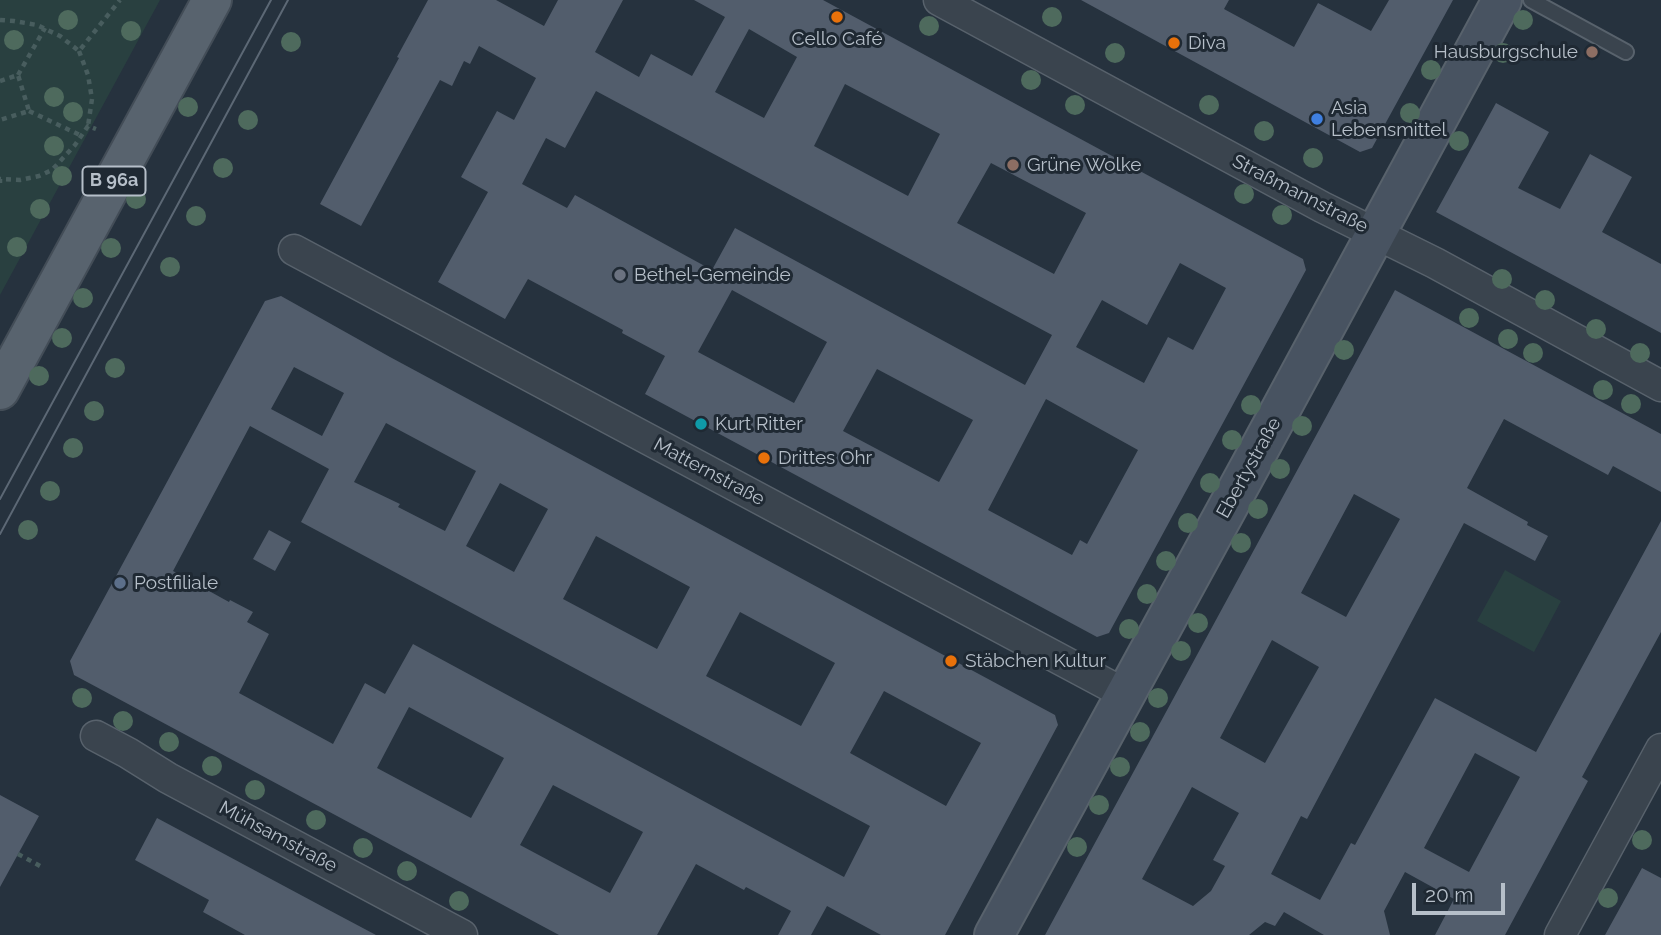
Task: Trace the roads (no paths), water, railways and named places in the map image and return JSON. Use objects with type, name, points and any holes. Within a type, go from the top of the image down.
[{"type":"main road","name":"B 96a","points":[[0,390],[212,0]]},
{"type":"street","name":"Straßmannstraße","points":[[939,0],[1322,207],[1435,262],[1661,386]]},
{"type":"street","name":"Ebertystraße","points":[[994,935],[1502,0]]},
{"type":"street","name":"Matternstraße","points":[[294,250],[1125,694]]},
{"type":"street","name":"Mühsamstraße","points":[[96,736],[168,778],[462,935]]},
{"type":"street","points":[[1560,935],[1661,749]]},
{"type":"lane","points":[[1531,0],[1626,52]]},
{"type":"tram line","points":[[0,499],[271,0]]},
{"type":"tram line","points":[[0,534],[288,0]]},
{"type":"place","name":"Cello Café","points":[[837,17]]},
{"type":"place","name":"Diva","points":[[1174,43]]},
{"type":"place","name":"Hausburgschule","points":[[1592,52]]},
{"type":"place","name":"Asia Lebensmittel","points":[[1317,119]]},
{"type":"place","name":"Grüne Wolke","points":[[1013,165]]},
{"type":"place","name":"Bethel-Gemeinde","points":[[620,275]]},
{"type":"place","name":"Kurt Ritter","points":[[701,424]]},
{"type":"place","name":"Drittes Ohr","points":[[764,458]]},
{"type":"place","name":"Postfiliale","points":[[120,583]]},
{"type":"place","name":"Stäbchen Kultur","points":[[951,661]]}]
